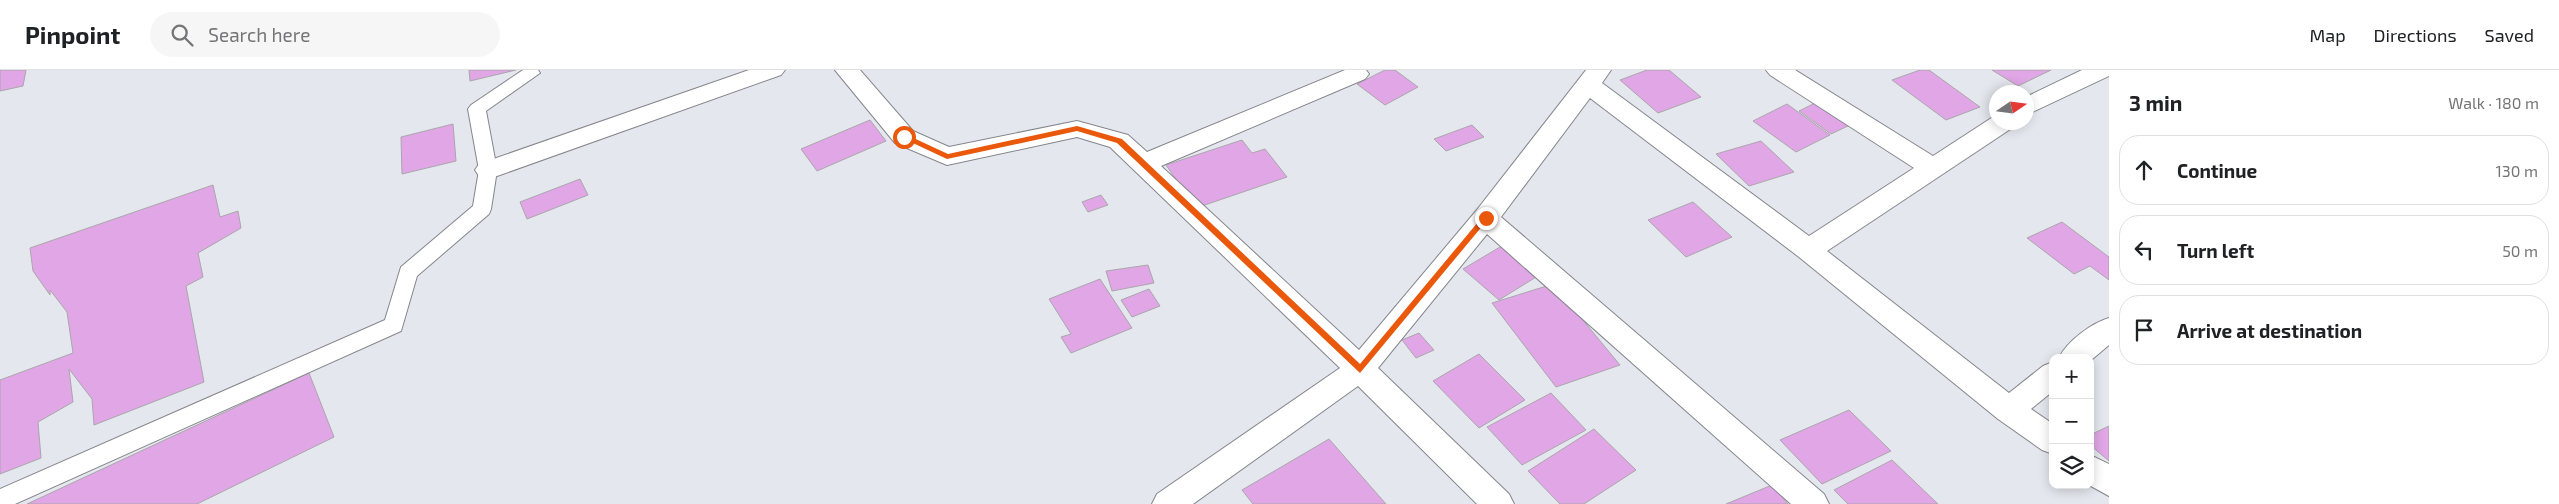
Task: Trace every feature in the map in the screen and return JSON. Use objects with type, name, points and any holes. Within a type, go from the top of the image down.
[{"type":"street","points":[[488,170],[773,70]]},
{"type":"street","points":[[847,70],[904,137],[947,156],[1077,129],[1119,141],[1360,369],[1498,504]]},
{"type":"street","points":[[2034,103],[2101,70]]},
{"type":"street","points":[[1785,71],[1933,168]]},
{"type":"street","points":[[1143,164],[1357,74]]},
{"type":"street","points":[[1168,504],[1360,369],[1486,218],[1593,77],[2009,410],[2049,438]]},
{"type":"street","points":[[1808,250],[1991,130]]},
{"type":"street","points":[[1486,218],[1813,504]]},
{"type":"street","points":[[2078,354],[2109,329]]},
{"type":"street","points":[[2009,410],[2049,377]]},
{"type":"street","points":[[2094,471],[2109,482]]},
{"type":"lane","points":[[0,500],[394,325],[408,272],[482,209],[488,170],[477,109],[532,73]]},
{"type":"building","points":[[0,70],[26,70],[23,86],[0,91]]},
{"type":"building","points":[[469,70],[516,70],[470,81]]},
{"type":"building","points":[[1385,70],[1395,70],[1418,87],[1385,105],[1357,84]]},
{"type":"building","points":[[1647,70],[1669,70],[1701,97],[1658,113],[1620,80]]},
{"type":"building","points":[[1920,70],[1929,70],[1980,107],[1946,120],[1892,80]]},
{"type":"building","points":[[1992,70],[2051,70],[2020,85],[2016,85]]},
{"type":"building","points":[[1819,101],[1852,124],[1831,134],[1799,111]]},
{"type":"building","points":[[1787,104],[1830,135],[1796,152],[1753,121]]},
{"type":"building","points":[[870,120],[886,141],[817,171],[801,149]]},
{"type":"building","points":[[453,124],[456,161],[402,174],[401,137]]},
{"type":"building","points":[[1472,125],[1484,137],[1446,151],[1434,139]]},
{"type":"building","points":[[1242,140],[1252,153],[1265,149],[1287,177],[1196,208],[1166,165]]},
{"type":"building","points":[[1761,141],[1794,172],[1749,186],[1716,154]]},
{"type":"building","points":[[580,179],[588,195],[527,219],[520,202]]},
{"type":"building","points":[[213,185],[220,217],[238,211],[241,228],[198,253],[203,277],[186,286],[204,382],[94,425],[92,399],[69,369],[73,402],[38,422],[41,458],[0,474],[0,380],[73,353],[67,312],[50,290],[50,295],[33,271],[30,248]]},
{"type":"building","points":[[1101,195],[1108,205],[1088,212],[1082,202]]},
{"type":"building","points":[[1693,202],[1732,237],[1686,257],[1648,220]]},
{"type":"building","points":[[2062,222],[2109,257],[2109,280],[2090,266],[2074,274],[2027,238]]},
{"type":"building","points":[[1505,244],[1541,274],[1499,300],[1463,269]]},
{"type":"building","points":[[1148,265],[1154,283],[1112,291],[1106,271]]},
{"type":"building","points":[[1100,279],[1132,328],[1071,353],[1061,337],[1071,334],[1049,299]]},
{"type":"building","points":[[1553,284],[1620,365],[1556,387],[1492,303]]},
{"type":"building","points":[[1149,289],[1160,306],[1132,317],[1121,300]]},
{"type":"building","points":[[1419,333],[1434,350],[1416,358],[1402,340]]},
{"type":"building","points":[[1479,354],[1525,400],[1479,428],[1433,381]]},
{"type":"building","points":[[309,373],[334,437],[197,504],[27,504]]},
{"type":"building","points":[[1551,393],[1586,430],[1522,465],[1487,427]]},
{"type":"building","points":[[1849,410],[1891,451],[1822,484],[1780,440]]},
{"type":"building","points":[[2109,426],[2109,461],[2094,448],[2094,433]]},
{"type":"building","points":[[1594,429],[1636,470],[1584,504],[1560,504],[1528,471]]},
{"type":"building","points":[[1329,439],[1386,504],[1253,504],[1242,490]]},
{"type":"building","points":[[1892,460],[1938,504],[1848,504],[1834,490]]},
{"type":"building","points":[[1772,485],[1788,504],[1726,504]]},
{"type":"route","points":[[904,137],[947,156],[1077,129],[1119,141],[1360,369],[1486,218]]}]
